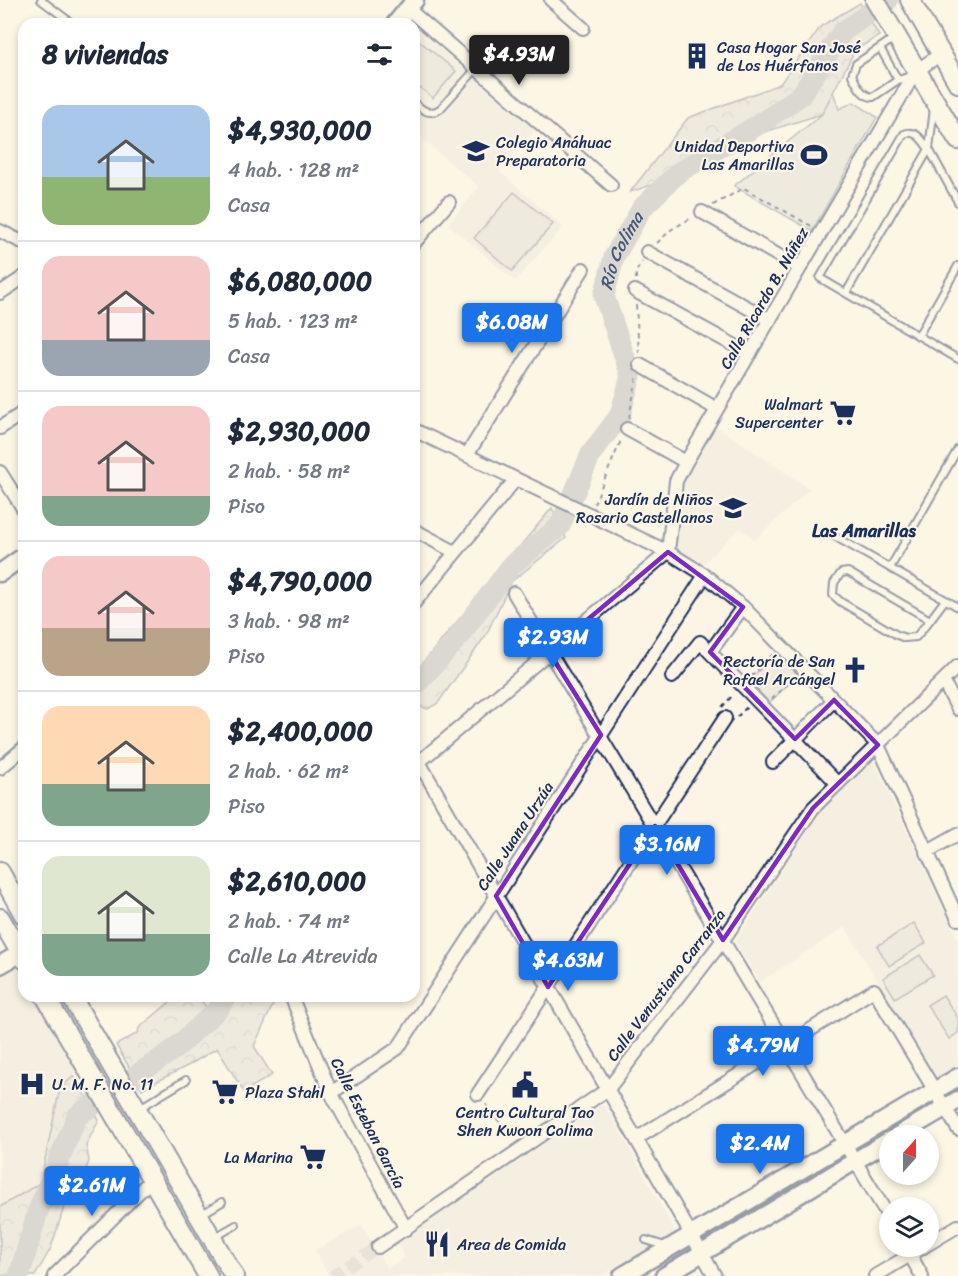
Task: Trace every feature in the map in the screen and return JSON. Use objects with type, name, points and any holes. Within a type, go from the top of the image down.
[{"type":"main road","points":[[875,0],[915,73],[958,140]]},
{"type":"main road","points":[[913,6],[958,83]]},
{"type":"main road","points":[[0,872],[18,904]]},
{"type":"main road","points":[[0,918],[18,946]]},
{"type":"main road","points":[[48,1002],[208,1276]]},
{"type":"main road","points":[[75,1002],[234,1276]]},
{"type":"street","points":[[551,0],[583,28]]},
{"type":"street","points":[[398,18],[407,3],[477,68],[611,185]]},
{"type":"street","points":[[915,73],[941,54]]},
{"type":"street","name":"Calle Ricardo B. Núñez","points":[[668,552],[676,481],[915,73]]},
{"type":"street","points":[[420,236],[449,202]]},
{"type":"street","points":[[702,212],[800,268]]},
{"type":"street","points":[[0,231],[18,240]]},
{"type":"street","points":[[647,252],[770,320]]},
{"type":"street","points":[[467,455],[583,269]]},
{"type":"street","points":[[0,293],[18,281]]},
{"type":"street","points":[[634,291],[750,354]]},
{"type":"street","points":[[640,365],[717,409]]},
{"type":"street","points":[[0,428],[18,416]]},
{"type":"street","points":[[627,429],[686,462]]},
{"type":"street","points":[[420,433],[668,552],[705,575],[742,607],[878,745],[958,920]]},
{"type":"street","points":[[0,472],[18,500]]},
{"type":"street","points":[[420,596],[516,479]]},
{"type":"street","points":[[420,533],[455,552]]},
{"type":"street","points":[[420,765],[668,552]]},
{"type":"street","points":[[0,573],[18,560]]},
{"type":"street","name":"Calle Juana Urzúa","points":[[330,1093],[398,1048],[705,575]]},
{"type":"street","points":[[514,593],[879,1200]]},
{"type":"street","points":[[710,652],[742,607]]},
{"type":"street","points":[[672,677],[700,642],[837,784]]},
{"type":"street","name":"Calle Venustiano Carranza","points":[[378,1247],[608,1089],[723,940],[813,808],[958,666]]},
{"type":"street","points":[[943,681],[958,709]]},
{"type":"street","points":[[772,762],[834,700]]},
{"type":"street","points":[[478,1094],[725,718]]},
{"type":"street","points":[[3,766],[18,753]]},
{"type":"street","points":[[3,766],[18,762]]},
{"type":"street","points":[[420,774],[496,896],[715,1276]]},
{"type":"street","points":[[927,852],[958,834]]},
{"type":"street","points":[[0,965],[18,956]]},
{"type":"street","points":[[636,1139],[874,990],[935,1091],[951,1103],[958,1128]]},
{"type":"street","name":"Calle Esteban García","points":[[293,1002],[330,1093],[406,1229]]},
{"type":"street","points":[[622,1276],[958,1077]]},
{"type":"street","points":[[915,1125],[951,1103]]},
{"type":"street","points":[[664,1276],[879,1146]]},
{"type":"street","points":[[54,1276],[152,1179]]},
{"type":"street","points":[[939,1238],[958,1226]]},
{"type":"street","points":[[875,1276],[900,1257]]},
{"type":"street","points":[[911,1257],[922,1276]]},
{"type":"lane","points":[[41,0],[65,18]]},
{"type":"lane","points":[[893,31],[880,48],[856,64],[852,75],[864,95],[873,97],[898,80],[915,73]]},
{"type":"lane","points":[[880,48],[898,80]]},
{"type":"lane","points":[[420,108],[426,113],[434,113],[440,109],[477,68]]},
{"type":"lane","points":[[846,293],[929,149],[934,101]]},
{"type":"lane","points":[[958,202],[920,136],[908,132],[904,134],[820,278],[958,359]]},
{"type":"lane","points":[[918,336],[958,266]]},
{"type":"lane","points":[[890,568],[958,449]]},
{"type":"lane","points":[[828,532],[958,607]]},
{"type":"lane","points":[[930,620],[849,572],[841,573],[834,583],[833,595],[841,602],[905,638],[916,637],[930,620],[945,600]]},
{"type":"lane","points":[[134,1104],[186,1080]]},
{"type":"lane","points":[[199,1216],[222,1202]]},
{"type":"lane","points":[[212,1239],[236,1225]]},
{"type":"lane","points":[[646,1240],[672,1248]]},
{"type":"path","points":[[702,212],[744,188],[821,232]]},
{"type":"path","points":[[764,708],[802,670]]},
{"type":"path","points":[[478,1094],[520,1150]]},
{"type":"highlighted area","points":[[668,552],[743,607],[710,652],[795,739],[834,700],[878,745],[813,808],[723,940],[655,826],[548,987],[496,896],[601,735],[549,652]]},
{"type":"shaded area","name":"Colegio Anáhuac Preparatoria","points":[[420,32],[535,129],[499,171],[563,227],[515,281],[448,224],[479,187],[420,137]]},
{"type":"shaded area","name":"Jardín de Niños Rosario Castellanos","points":[[716,426],[810,489],[755,540],[740,528],[704,563],[672,548],[680,484]]},
{"type":"shaded area","points":[[873,759],[958,940],[958,1066],[937,1078],[845,927],[760,982],[735,942],[819,813]]},
{"type":"shaded area","name":"U. M. F. No. 11","points":[[16,963],[18,966],[18,1002],[39,1002],[80,1072],[68,1079],[60,1088],[40,1183],[0,1207],[0,973]]},
{"type":"shaded area","points":[[601,1105],[606,1106],[676,1233],[601,1276],[329,1276],[315,1250],[361,1225],[387,1268],[404,1258],[398,1243]]},
{"type":"green space","points":[[860,3],[879,36],[855,50],[822,114],[758,134],[691,172],[630,192],[688,118],[780,84],[821,26]]},
{"type":"green space","points":[[420,41],[456,71],[433,98],[420,88]]},
{"type":"green space","name":"Unidad Deportiva Las Amarillas","points":[[833,92],[839,109],[854,102],[877,117],[812,231],[734,186],[822,114]]},
{"type":"green space","points":[[514,192],[553,224],[512,271],[474,238]]},
{"type":"green space","points":[[552,508],[566,538],[511,582],[486,635],[438,703],[428,709],[420,706],[420,666]]},
{"type":"green space","points":[[776,653],[798,675],[767,705],[746,683]]},
{"type":"green space","points":[[914,923],[926,943],[889,966],[877,946]]},
{"type":"green space","points":[[920,955],[933,975],[895,998],[883,978]]},
{"type":"green space","points":[[943,995],[958,1018],[958,1033],[949,1039],[927,1005]]},
{"type":"green space","points":[[170,1002],[202,1002],[215,1019],[230,1002],[274,1002],[254,1046],[272,1075],[244,1092],[217,1048],[142,1089],[116,1045],[138,1033],[139,1028]]},
{"type":"green space","points":[[74,1076],[99,1120],[86,1145],[89,1161],[83,1178],[65,1204],[51,1248],[35,1276],[0,1276],[0,1207],[40,1183],[60,1088]]},
{"type":"waterway","name":"Río Colima","points":[[420,680],[456,640],[512,565],[560,526],[591,454],[620,415],[631,376],[604,296],[614,257],[642,208],[679,172],[766,120],[801,95],[842,32],[888,0]]},
{"type":"waterway","name":"Río Colima","points":[[19,1276],[38,1211],[77,1116],[176,1048],[223,1002]]},
{"type":"tunnel","points":[[332,1276],[378,1247]]},
{"type":"place","name":"Casa Hogar San José de Los Huérfanos","points":[[697,56]]},
{"type":"place","name":"Colegio Anáhuac Preparatoria","points":[[476,151]]},
{"type":"place","name":"Unidad Deportiva Las Amarillas","points":[[814,155]]},
{"type":"place","name":"Walmart Supercenter","points":[[843,413]]},
{"type":"place","name":"Jardín de Niños Rosario Castellanos","points":[[733,508]]},
{"type":"place","name":"Rectoría de San Rafael Arcángel","points":[[855,670]]},
{"type":"place","name":"U. M. F. No. 11","points":[[32,1084]]},
{"type":"place","name":"Centro Cultural Tao Shen Kwoon Colima","points":[[525,1085]]},
{"type":"place","name":"Plaza Stahl","points":[[225,1092]]},
{"type":"place","name":"La Marina","points":[[313,1157]]},
{"type":"place","name":"Area de Comida","points":[[437,1244]]},
{"type":"district","name":"Las Amarillas","points":[[864,531]]}]
